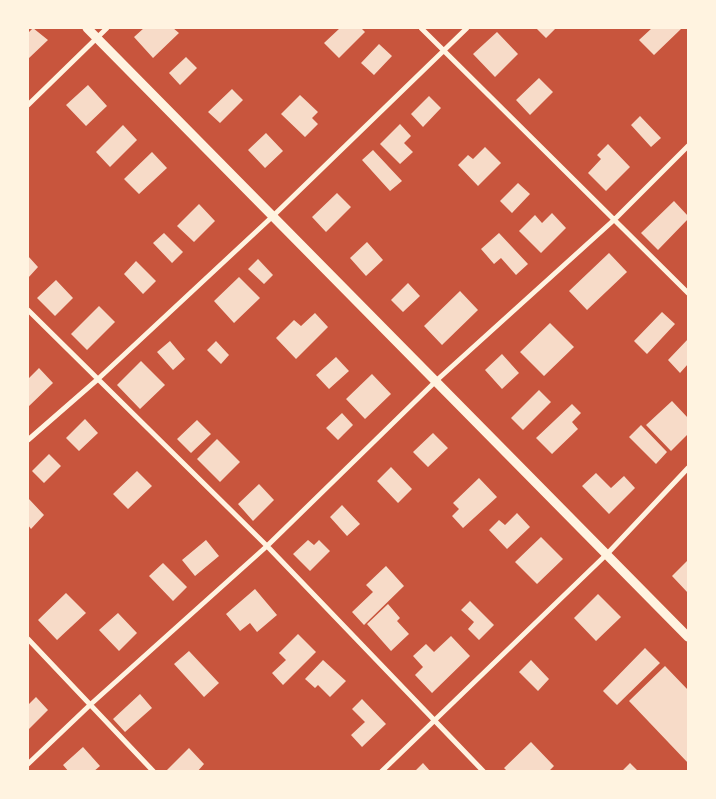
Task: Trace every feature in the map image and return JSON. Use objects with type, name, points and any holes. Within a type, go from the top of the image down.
[{"type":"street","points":[[88,28],[272,216],[608,553],[688,637]]},
{"type":"street","points":[[28,105],[107,28]]},
{"type":"street","points":[[420,28],[688,293]]},
{"type":"street","points":[[28,440],[98,378],[272,216],[468,28]]},
{"type":"street","points":[[28,764],[90,704],[267,546],[437,380],[615,219],[688,146]]},
{"type":"street","points":[[28,310],[267,546],[484,772]]},
{"type":"street","points":[[381,772],[608,553],[688,468]]},
{"type":"street","points":[[28,639],[154,772]]},
{"type":"building","points":[[33,28],[48,40],[28,59],[28,33]]},
{"type":"building","points":[[144,28],[173,28],[179,33],[153,58],[134,37]]},
{"type":"building","points":[[340,28],[361,28],[365,32],[339,58],[324,43]]},
{"type":"building","points":[[536,28],[556,28],[546,38]]},
{"type":"building","points":[[652,28],[681,29],[654,55],[639,40]]},
{"type":"building","points":[[497,32],[518,54],[495,77],[473,54]]},
{"type":"building","points":[[379,44],[392,56],[374,75],[361,63]]},
{"type":"building","points":[[186,57],[197,68],[180,85],[169,73]]},
{"type":"building","points":[[539,78],[553,92],[530,115],[516,100]]},
{"type":"building","points":[[88,85],[107,106],[86,126],[66,105]]},
{"type":"building","points":[[232,89],[243,100],[220,123],[208,112]]},
{"type":"building","points":[[300,95],[318,112],[312,118],[318,124],[305,137],[281,114]]},
{"type":"building","points":[[429,96],[441,108],[423,127],[411,114]]},
{"type":"building","points":[[640,116],[661,138],[651,147],[631,125]]},
{"type":"building","points":[[400,124],[411,136],[404,143],[413,152],[400,164],[380,144]]},
{"type":"building","points":[[123,125],[137,140],[110,167],[96,152]]},
{"type":"building","points":[[266,133],[283,151],[265,168],[248,150]]},
{"type":"building","points":[[608,144],[630,167],[606,191],[588,173],[601,159],[597,155]]},
{"type":"building","points":[[485,147],[501,163],[478,186],[458,165],[468,155],[473,159]]},
{"type":"building","points":[[373,150],[402,181],[390,191],[362,160]]},
{"type":"building","points":[[152,152],[167,168],[139,194],[124,179]]},
{"type":"building","points":[[518,183],[530,194],[512,213],[500,201]]},
{"type":"building","points":[[337,193],[351,207],[326,232],[312,217]]},
{"type":"building","points":[[674,201],[688,216],[688,219],[658,250],[641,233]]},
{"type":"building","points":[[199,204],[215,221],[194,242],[177,226]]},
{"type":"building","points":[[552,213],[566,228],[541,253],[519,231],[535,215],[542,223]]},
{"type":"building","points":[[164,233],[183,252],[172,263],[153,243]]},
{"type":"building","points":[[499,233],[528,264],[516,275],[501,258],[494,264],[481,249]]},
{"type":"building","points":[[367,242],[383,260],[366,276],[350,258]]},
{"type":"building","points":[[609,253],[627,272],[587,310],[569,291]]},
{"type":"building","points":[[28,256],[38,267],[28,278]]},
{"type":"building","points":[[258,259],[273,275],[264,284],[248,269]]},
{"type":"building","points":[[136,261],[156,281],[143,294],[124,274]]},
{"type":"building","points":[[239,277],[260,298],[234,323],[214,301]]},
{"type":"building","points":[[56,280],[73,298],[55,316],[37,298]]},
{"type":"building","points":[[408,283],[420,296],[403,312],[391,300]]},
{"type":"building","points":[[460,291],[478,310],[442,345],[424,326]]},
{"type":"building","points":[[99,306],[115,322],[87,350],[71,334]]},
{"type":"building","points":[[662,312],[675,324],[647,354],[634,341]]},
{"type":"building","points":[[315,313],[328,327],[296,359],[276,338],[294,320],[301,326]]},
{"type":"building","points":[[550,323],[574,347],[544,376],[520,352]]},
{"type":"building","points":[[688,339],[688,364],[680,373],[668,360]]},
{"type":"building","points":[[170,341],[185,359],[173,370],[157,352]]},
{"type":"building","points":[[216,341],[229,355],[221,364],[207,350]]},
{"type":"building","points":[[502,354],[519,373],[502,389],[485,370]]},
{"type":"building","points":[[336,357],[349,371],[329,389],[316,375]]},
{"type":"building","points":[[141,361],[165,385],[140,409],[117,385]]},
{"type":"building","points":[[39,368],[53,383],[28,407],[28,379]]},
{"type":"building","points":[[372,374],[391,394],[365,419],[346,399]]},
{"type":"building","points":[[539,390],[551,402],[523,430],[511,418]]},
{"type":"building","points":[[672,401],[688,418],[688,434],[671,451],[646,425]]},
{"type":"building","points":[[572,404],[581,413],[572,422],[578,429],[552,454],[536,438]]},
{"type":"building","points":[[342,413],[353,425],[338,440],[326,428]]},
{"type":"building","points":[[85,419],[98,433],[79,451],[66,438]]},
{"type":"building","points":[[197,420],[211,434],[191,453],[177,439]]},
{"type":"building","points":[[641,425],[667,452],[656,464],[629,437]]},
{"type":"building","points":[[433,433],[448,448],[428,467],[413,452]]},
{"type":"building","points":[[217,439],[240,462],[220,482],[197,459]]},
{"type":"building","points":[[49,454],[61,466],[44,483],[32,471]]},
{"type":"building","points":[[391,467],[412,489],[398,503],[377,481]]},
{"type":"building","points":[[137,471],[152,486],[128,509],[113,494]]},
{"type":"building","points":[[596,473],[611,488],[624,476],[635,488],[609,514],[582,486]]},
{"type":"building","points":[[479,478],[497,497],[463,528],[452,516],[459,509],[453,503]]},
{"type":"building","points":[[259,484],[274,500],[253,521],[238,504]]},
{"type":"building","points":[[28,498],[44,515],[31,529],[28,525]]},
{"type":"building","points":[[342,505],[360,524],[347,536],[330,517]]},
{"type":"building","points":[[517,513],[530,527],[507,549],[489,530],[499,520],[505,525]]},
{"type":"building","points":[[541,537],[563,559],[537,584],[515,562]]},
{"type":"building","points":[[206,540],[219,556],[195,576],[182,560]]},
{"type":"building","points":[[308,540],[314,545],[319,540],[330,551],[310,571],[293,554]]},
{"type":"building","points":[[688,560],[688,593],[672,576]]},
{"type":"building","points":[[163,563],[187,587],[173,601],[149,576]]},
{"type":"building","points":[[386,566],[404,586],[364,625],[352,612],[373,592],[366,585]]},
{"type":"building","points":[[255,589],[277,615],[257,632],[250,623],[240,631],[226,614]]},
{"type":"building","points":[[66,593],[86,613],[57,640],[38,620]]},
{"type":"building","points":[[598,594],[621,617],[596,641],[574,618]]},
{"type":"building","points":[[470,601],[494,625],[479,640],[468,629],[474,622],[461,610]]},
{"type":"building","points":[[388,604],[400,618],[397,621],[409,634],[391,651],[367,624]]},
{"type":"building","points":[[118,613],[137,633],[119,651],[99,630]]},
{"type":"building","points":[[298,634],[316,652],[283,685],[272,673],[286,660],[279,653]]},
{"type":"building","points":[[451,636],[470,656],[432,693],[415,675],[423,667],[413,656],[426,644],[434,652]]},
{"type":"building","points":[[645,648],[660,663],[617,705],[603,691]]},
{"type":"building","points":[[189,651],[219,683],[204,697],[174,664]]},
{"type":"building","points":[[323,660],[346,681],[330,697],[318,685],[315,688],[305,679]]},
{"type":"building","points":[[531,660],[549,679],[538,691],[519,672]]},
{"type":"building","points":[[665,666],[688,690],[688,763],[629,701]]},
{"type":"building","points":[[140,694],[152,708],[125,732],[113,719]]},
{"type":"building","points":[[36,697],[48,710],[28,730],[28,705]]},
{"type":"building","points":[[362,699],[386,724],[362,747],[351,735],[365,722],[352,709]]},
{"type":"building","points":[[531,742],[554,766],[548,772],[508,772],[504,768]]},
{"type":"building","points":[[83,747],[100,766],[93,772],[69,772],[63,765]]},
{"type":"building","points":[[189,748],[204,764],[197,772],[168,772],[167,770]]},
{"type":"building","points":[[423,763],[431,772],[414,772]]},
{"type":"building","points":[[630,763],[639,772],[621,772]]}]
